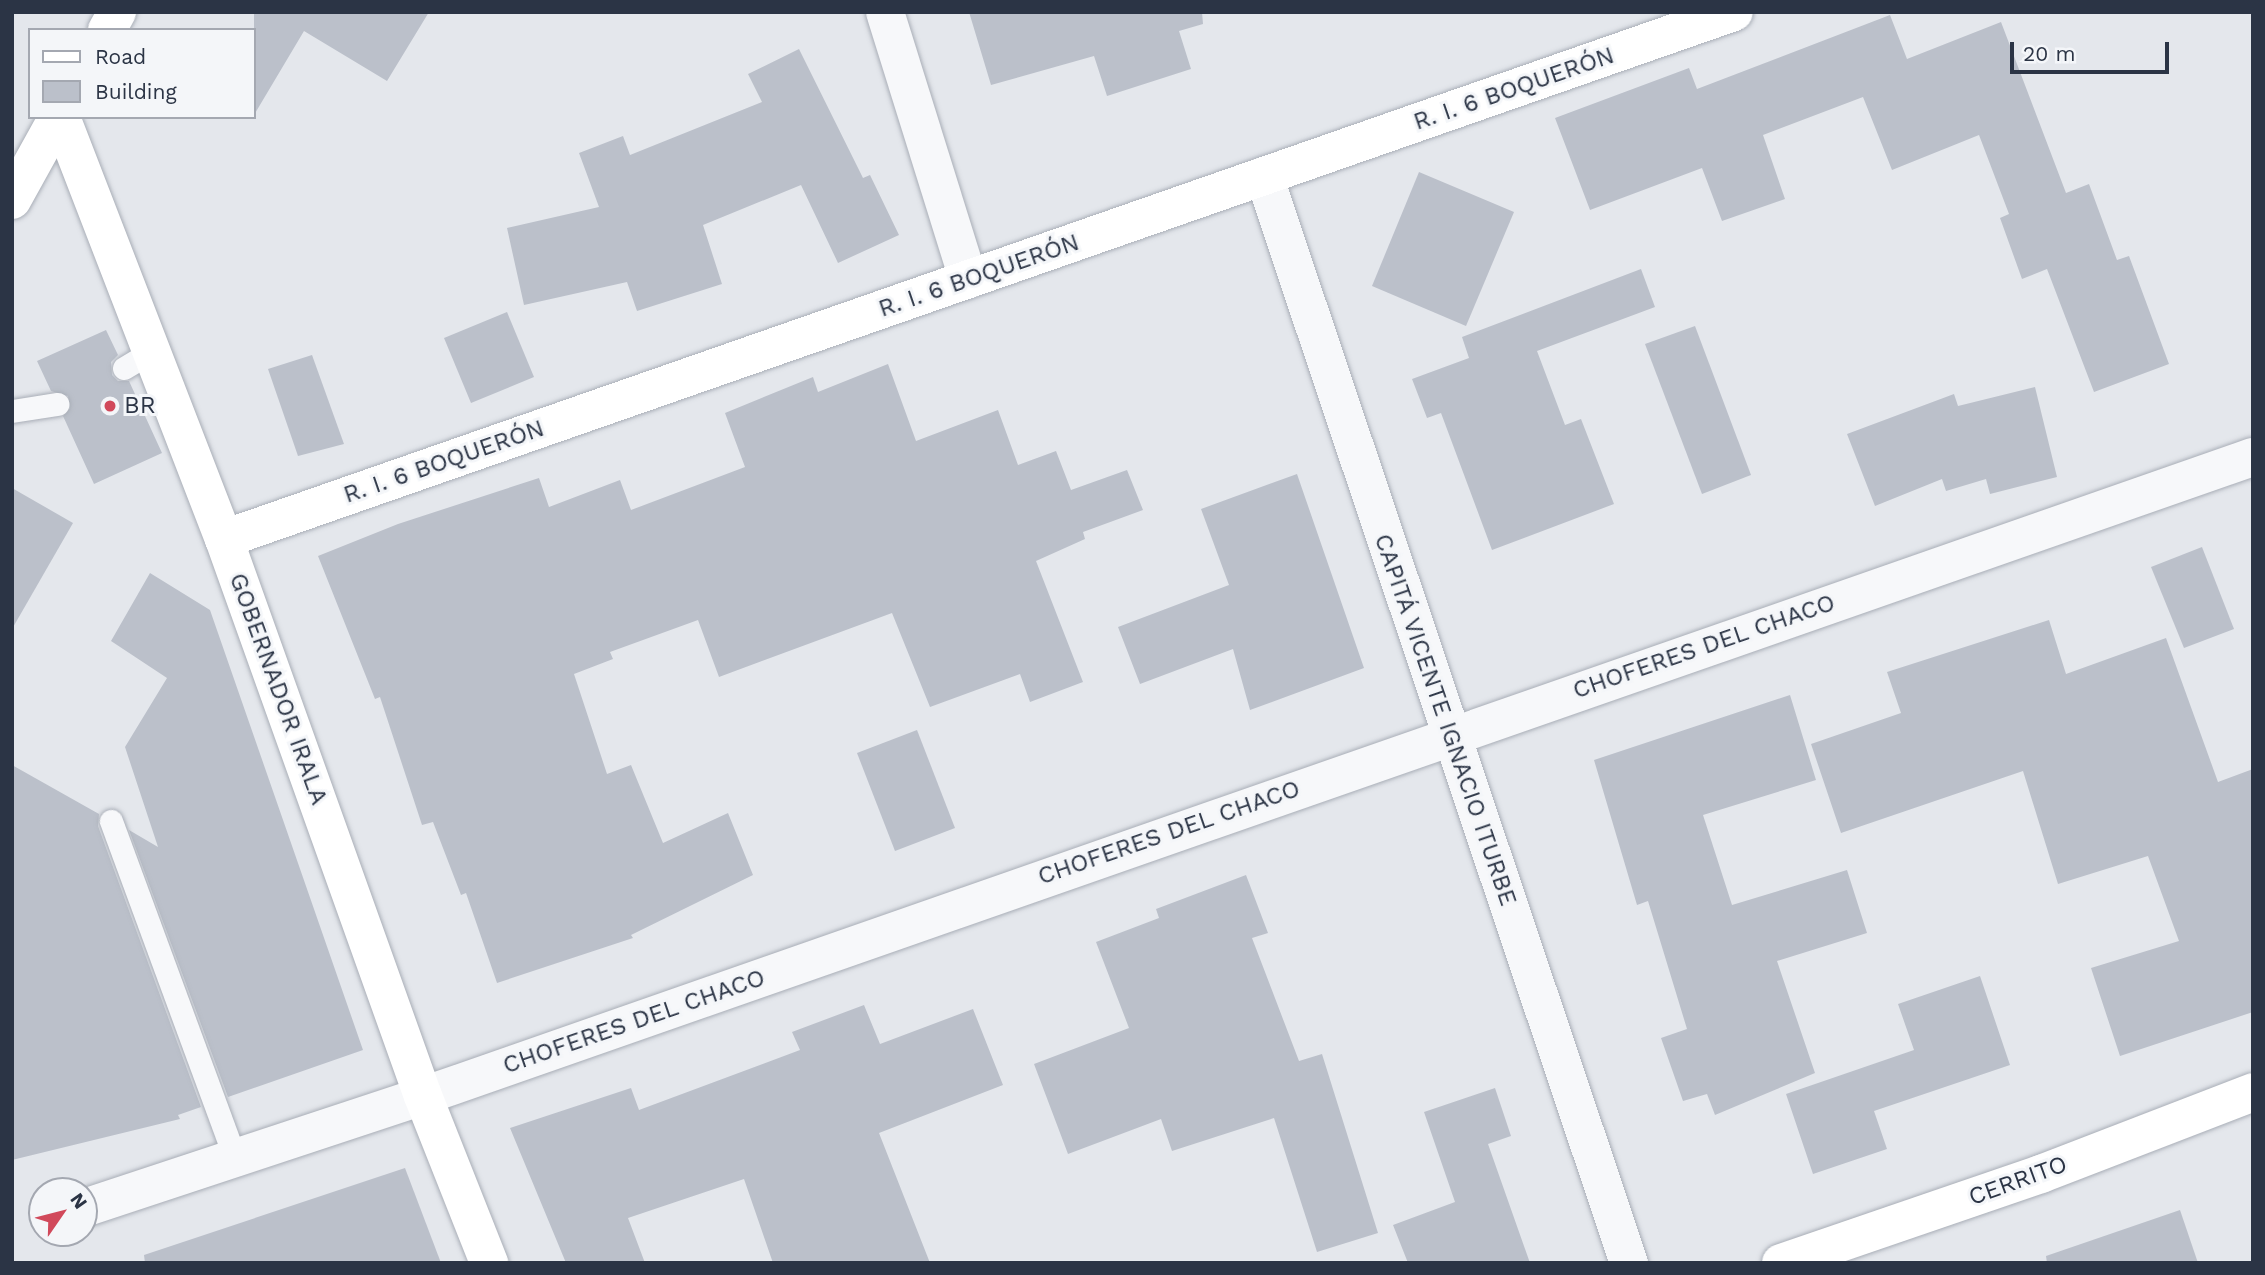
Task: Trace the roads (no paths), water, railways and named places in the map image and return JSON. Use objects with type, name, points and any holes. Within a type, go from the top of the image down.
[{"type":"street","points":[[108,28],[117,12]]},
{"type":"street","points":[[885,12],[968,279]]},
{"type":"street","name":"R. I. 6 BOQUERÓN","points":[[225,539],[1734,12]]},
{"type":"street","points":[[12,200],[59,119]]},
{"type":"street","name":"GOBERNADOR IRALA","points":[[61,119],[138,359],[225,539],[424,1096],[489,1263]]},
{"type":"street","name":"CAPITÁ VICENTE IGNACIO ITURBE","points":[[1264,176],[1449,734],[1629,1263]]},
{"type":"street","name":"CHOFERES DEL CHACO","points":[[98,1203],[424,1096],[1449,734],[2253,457]]},
{"type":"street","name":"CERRITO","points":[[1781,1263],[2041,1174],[2253,1092]]},
{"type":"lane","points":[[12,411],[57,404]]},
{"type":"lane","points":[[111,821],[234,1158]]},
{"type":"place","name":"BR","points":[[110,406]]}]
